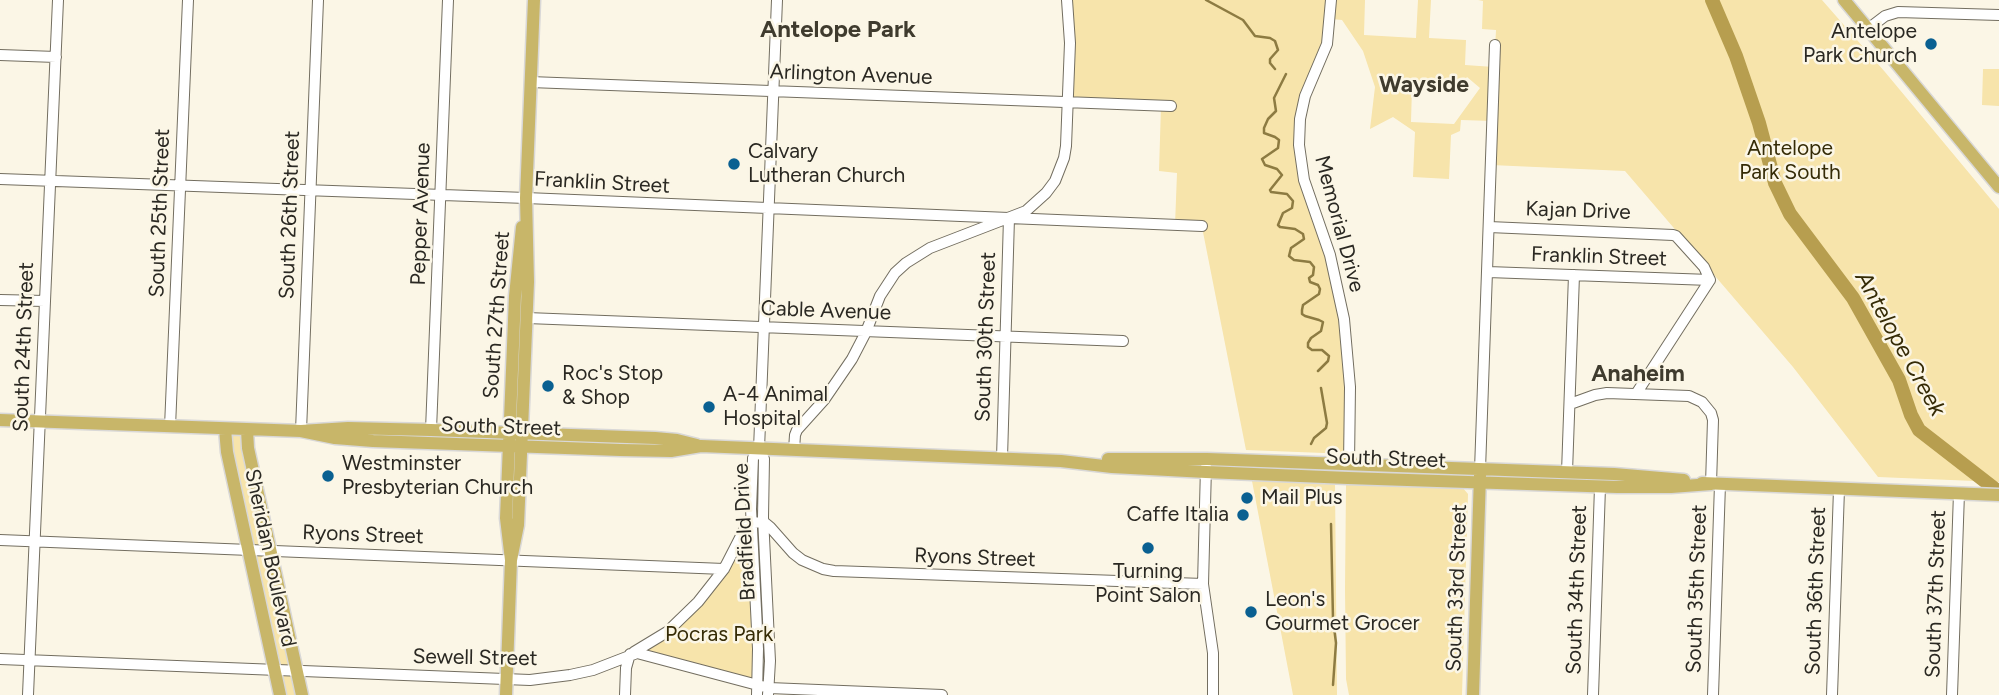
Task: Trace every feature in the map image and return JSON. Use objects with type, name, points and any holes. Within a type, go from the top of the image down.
[{"type":"main road","name":"South 27th Street","points":[[515,440],[527,318],[526,198],[534,0]]},
{"type":"main road","points":[[1844,0],[1999,187]]},
{"type":"main road","name":"South 27th Street","points":[[506,695],[511,560],[518,525],[515,296],[526,198]]},
{"type":"main road","name":"South Street","points":[[0,420],[247,430],[431,430],[515,440]]},
{"type":"main road","name":"Sheridan Boulevard","points":[[225,429],[227,452],[280,695]]},
{"type":"main road","name":"Sheridan Boulevard","points":[[247,430],[248,448],[302,695]]},
{"type":"main road","name":"South Street","points":[[301,431],[335,438],[373,441],[666,439],[701,446],[759,449],[1061,461],[1106,458],[1206,466],[1480,476],[1567,472],[1642,475],[1715,484],[1999,495]]},
{"type":"main road","name":"South Street","points":[[1206,466],[1349,464],[1600,486],[1715,484]]},
{"type":"main road","name":"South 33rd Street","points":[[1473,695],[1480,476]]},
{"type":"street","name":"South 24th Street","points":[[29,695],[58,0]]},
{"type":"street","name":"South 25th Street","points":[[170,427],[188,0]]},
{"type":"street","name":"South 26th Street","points":[[301,431],[318,0]]},
{"type":"street","name":"Pepper Avenue","points":[[431,430],[448,0]]},
{"type":"street","points":[[759,449],[777,0]]},
{"type":"street","points":[[794,450],[797,430],[838,380],[866,332],[886,285],[906,263],[930,248],[1019,215],[1036,204],[1055,181],[1066,146],[1070,43],[1067,0]]},
{"type":"street","name":"Memorial Drive","points":[[1331,0],[1327,44],[1305,96],[1300,119],[1299,145],[1304,180],[1331,255],[1344,319],[1350,387],[1349,464]]},
{"type":"street","points":[[1868,29],[1885,16],[1898,12],[1974,9],[1999,15]]},
{"type":"street","name":"South 33rd Street","points":[[1480,476],[1495,45]]},
{"type":"street","points":[[0,55],[56,57]]},
{"type":"street","name":"Arlington Avenue","points":[[530,82],[1171,106]]},
{"type":"street","name":"Franklin Street","points":[[0,179],[1202,226]]},
{"type":"street","name":"South 30th Street","points":[[1002,458],[1009,218]]},
{"type":"street","name":"Kajan Drive","points":[[1489,227],[1676,236],[1704,267],[1710,280]]},
{"type":"street","name":"Franklin Street","points":[[1488,272],[1710,280]]},
{"type":"street","points":[[1567,472],[1574,275]]},
{"type":"street","points":[[1570,404],[1602,393],[1636,394],[1710,280]]},
{"type":"street","points":[[0,300],[45,302]]},
{"type":"street","name":"Cable Avenue","points":[[527,318],[1123,341]]},
{"type":"street","name":"South 35th Street","points":[[1636,394],[1696,398],[1707,407],[1713,421],[1713,695]]},
{"type":"street","name":"Bradfield Drive","points":[[757,690],[757,609],[751,523],[753,458],[759,449],[764,458],[768,691]]},
{"type":"street","points":[[1206,466],[1203,584],[1213,653],[1213,695]]},
{"type":"street","name":"South 34th Street","points":[[1593,695],[1600,486]]},
{"type":"street","name":"South 36th Street","points":[[1832,695],[1839,489]]},
{"type":"street","name":"South 37th Street","points":[[1952,695],[1959,493]]},
{"type":"street","points":[[751,523],[764,522]]},
{"type":"street","name":"Ryons Street","points":[[764,522],[793,553],[823,569],[834,571],[1203,584]]},
{"type":"street","name":"Sewell Street","points":[[0,659],[530,680],[570,675],[593,670],[630,654],[652,642],[683,618],[724,569],[744,530],[751,523]]},
{"type":"street","name":"Ryons Street","points":[[0,540],[724,569]]},
{"type":"street","points":[[625,695],[626,668],[630,654],[642,653],[757,690],[942,695]]},
{"type":"green space","name":"Antelope Park South","points":[[1067,0],[1365,0],[1364,35],[1416,38],[1418,0],[1431,0],[1429,38],[1466,40],[1465,65],[1494,67],[1496,30],[1482,29],[1483,1],[1478,0],[1822,0],[1999,209],[1999,482],[1878,477],[1793,367],[1625,171],[1491,165],[1492,121],[1461,120],[1460,131],[1451,135],[1449,179],[1413,177],[1415,132],[1393,117],[1370,129],[1375,87],[1363,51],[1342,20],[1331,19],[1314,73],[1299,145],[1340,300],[1350,454],[1246,450],[1202,227],[1175,225],[1177,173],[1159,171],[1161,106],[1068,102]],"holes":[[[1467,77],[1480,88],[1454,124],[1411,122],[1412,87],[1449,89],[1456,92]]]},
{"type":"green space","points":[[1983,69],[1999,69],[1999,106],[1982,105]]},
{"type":"green space","points":[[225,429],[247,430],[302,695],[280,695]]},
{"type":"green space","points":[[1252,481],[1335,483],[1337,695],[1293,695]]},
{"type":"green space","points":[[1346,484],[1462,487],[1468,494],[1462,695],[1349,695],[1346,679]]},
{"type":"green space","name":"Pocras Park","points":[[751,523],[758,685],[642,654],[683,618]]},
{"type":"waterway","points":[[1206,0],[1243,20],[1255,36],[1275,41],[1278,50],[1270,59],[1275,69]]},
{"type":"waterway","name":"Antelope Creek","points":[[1712,0],[1736,56],[1759,123],[1775,183],[1790,214],[1853,298],[1899,380],[1919,430],[1999,492]]},
{"type":"waterway","points":[[1286,74],[1274,98],[1276,111],[1264,128],[1264,133],[1279,140],[1278,148],[1262,159],[1265,165],[1277,169],[1282,175],[1271,192],[1287,194],[1293,201],[1292,208],[1283,213],[1278,225],[1303,234],[1304,239],[1291,248],[1289,256],[1294,260],[1310,262],[1314,267],[1310,282],[1318,285],[1320,289],[1319,294],[1303,305],[1302,310],[1305,316],[1323,322],[1321,331],[1308,343],[1312,350],[1322,350],[1329,356],[1328,361],[1318,371]]},
{"type":"waterway","points":[[1311,444],[1326,428],[1327,423],[1321,388]]},
{"type":"waterway","points":[[1331,524],[1336,643],[1333,685]]},
{"type":"place","name":"Antelope Park Church","points":[[1931,44]]},
{"type":"place","name":"Calvary Lutheran Church","points":[[734,164]]},
{"type":"place","name":"Roc's Stop & Shop","points":[[548,386]]},
{"type":"place","name":"A-4 Animal Hospital","points":[[709,407]]},
{"type":"place","name":"Westminster Presbyterian Church","points":[[328,476]]},
{"type":"place","name":"Mail Plus","points":[[1247,498]]},
{"type":"place","name":"Caffe Italia","points":[[1243,515]]},
{"type":"place","name":"Turning Point Salon","points":[[1148,548]]},
{"type":"place","name":"Leon's Gourmet Grocer","points":[[1251,612]]},
{"type":"district","name":"Antelope Park","points":[[838,30]]},
{"type":"district","name":"Wayside","points":[[1424,85]]},
{"type":"district","name":"Anaheim","points":[[1638,374]]}]
